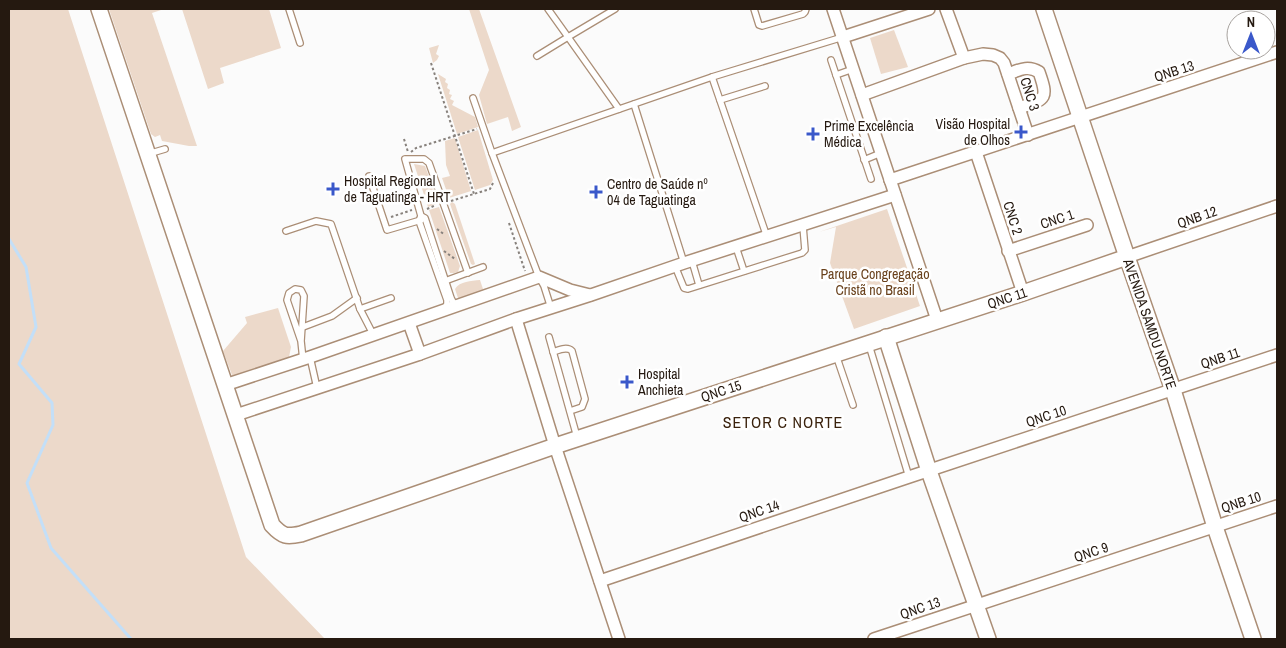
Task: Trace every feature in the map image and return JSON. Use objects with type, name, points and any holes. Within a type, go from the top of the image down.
[{"type":"street","points":[[99,9],[236,415],[420,354],[516,319],[895,195]]},
{"type":"street","points":[[833,9],[937,320]]},
{"type":"street","points":[[843,37],[929,9]]},
{"type":"street","points":[[946,9],[964,58]]},
{"type":"street","name":"AVENIDA SAMDU NORTE","points":[[1044,9],[1173,390],[1215,527],[1253,639]]},
{"type":"street","name":"QNB 13","points":[[890,180],[1277,52]]},
{"type":"street","points":[[862,95],[964,58],[983,54],[1000,58],[1006,68],[1031,68],[1039,72],[1045,93],[1043,97],[1019,108]]},
{"type":"street","name":"CNC 3","points":[[1006,68],[1028,135]]},
{"type":"street","name":"CNC 2","points":[[976,152],[1023,293]]},
{"type":"street","name":"QNB 12","points":[[1127,257],[1277,206]]},
{"type":"street","name":"CNC 1","points":[[1008,251],[1087,225]]},
{"type":"street","name":"QNC 11","points":[[886,337],[1127,257]]},
{"type":"street","points":[[225,385],[374,336],[539,277],[570,290],[591,295]]},
{"type":"street","points":[[516,319],[555,446],[620,639]]},
{"type":"street","points":[[409,323],[420,354]]},
{"type":"street","points":[[886,337],[929,471],[988,639]]},
{"type":"street","name":"QNC 15","points":[[236,415],[272,525],[279,533],[288,536],[302,534],[555,446],[886,337]]},
{"type":"street","name":"QNB 11","points":[[1173,390],[1277,356]]},
{"type":"street","name":"QNC 10","points":[[929,471],[1173,390]]},
{"type":"street","name":"QNC 14","points":[[600,581],[929,471]]},
{"type":"street","name":"QNB 10","points":[[1215,527],[1277,506]]},
{"type":"street","name":"QNC 9","points":[[976,605],[1215,527]]},
{"type":"street","name":"QNC 13","points":[[874,639],[976,605]]},
{"type":"lane","points":[[289,9],[300,43]]},
{"type":"lane","points":[[548,9],[619,109]]},
{"type":"lane","points":[[537,56],[615,9]]},
{"type":"lane","points":[[754,9],[759,25],[762,26],[803,14],[806,9]]},
{"type":"lane","points":[[492,153],[712,77],[843,37]]},
{"type":"lane","points":[[831,60],[871,179]]},
{"type":"lane","points":[[836,75],[853,69]]},
{"type":"lane","points":[[712,77],[768,237]]},
{"type":"lane","points":[[720,100],[765,86]]},
{"type":"lane","points":[[473,98],[551,308]]},
{"type":"lane","points":[[634,104],[684,263],[684,288],[688,289],[802,253],[805,250],[802,226]]},
{"type":"lane","points":[[148,154],[165,149]]},
{"type":"lane","points":[[864,160],[881,153]]},
{"type":"lane","points":[[459,306],[451,298],[424,217],[419,208],[405,159],[424,159],[429,163],[468,273]]},
{"type":"lane","points":[[369,176],[387,230],[424,217]]},
{"type":"lane","points":[[424,217],[447,300],[443,311]]},
{"type":"lane","points":[[286,231],[316,221],[331,224],[360,308],[374,336]]},
{"type":"lane","points":[[736,247],[744,271]]},
{"type":"lane","points":[[684,263],[700,285]]},
{"type":"lane","points":[[446,281],[483,267]]},
{"type":"lane","points":[[302,342],[304,296],[301,290],[295,289],[288,293],[287,300],[318,388]]},
{"type":"lane","points":[[303,327],[332,316],[357,298]]},
{"type":"lane","points":[[360,308],[391,298]]},
{"type":"lane","points":[[549,337],[577,439]]},
{"type":"lane","points":[[868,343],[909,477]]},
{"type":"lane","points":[[553,352],[567,348],[570,348],[572,351],[585,402],[582,406],[570,412]]},
{"type":"lane","points":[[836,353],[853,405]]},
{"type":"path","points":[[431,63],[474,194]]},
{"type":"path","points":[[408,153],[416,148],[478,129]]},
{"type":"path","points":[[448,202],[490,189],[495,180]]},
{"type":"path","points":[[384,220],[411,210],[427,209],[439,204]]},
{"type":"path","points":[[424,217],[427,209]]},
{"type":"path","points":[[507,216],[525,275]]},
{"type":"path","points":[[436,234],[433,226],[445,235]]},
{"type":"path","points":[[442,254],[440,249],[460,262],[457,254]]},
{"type":"green space","points":[[9,9],[68,9],[246,557],[325,639],[9,639]]},
{"type":"green space","points":[[109,9],[164,9],[152,13],[197,146],[162,141],[160,135],[155,137],[151,134]]},
{"type":"green space","points":[[182,9],[269,9],[281,48],[220,68],[224,83],[208,89]]},
{"type":"green space","points":[[469,9],[479,9],[521,127],[512,131],[508,117],[487,124],[479,95],[489,70]]},
{"type":"green space","points":[[894,30],[908,67],[881,74],[870,38]]},
{"type":"green space","points":[[439,45],[436,54],[439,56],[433,63],[429,48]]},
{"type":"green space","points":[[438,74],[446,79],[447,88],[450,90],[449,94],[452,95],[450,99],[454,101],[452,105],[475,117],[478,127],[457,134]]},
{"type":"green space","points":[[478,130],[493,180],[490,185],[475,190],[458,137]]},
{"type":"green space","points":[[455,138],[471,191],[449,198],[442,178],[450,176],[446,165],[445,141]]},
{"type":"green space","points":[[414,164],[425,166],[439,203],[428,207]]},
{"type":"green space","points":[[452,202],[455,204],[475,264],[473,265],[471,264],[450,204]]},
{"type":"green space","points":[[439,207],[460,266],[458,272],[450,273],[429,210]]},
{"type":"green space","name":"Parque Congregação Cristã no Brasil","points":[[887,209],[920,306],[854,329],[830,263],[836,227],[819,232]]},
{"type":"green space","points":[[480,280],[483,289],[492,287],[493,290],[458,298],[455,289],[457,286],[466,282]]},
{"type":"green space","points":[[278,308],[291,347],[289,357],[232,375],[223,351],[247,323],[245,317]]},
{"type":"waterway","points":[[9,239],[26,267],[36,327],[19,364],[52,403],[53,425],[27,483],[51,548],[131,639]]},
{"type":"place","name":"Visão Hospital de Olhos","points":[[1021,132]]},
{"type":"place","name":"Prime Excelência Médica","points":[[813,134]]},
{"type":"place","name":"Hospital Regional de Taguatinga - HRT","points":[[333,189]]},
{"type":"place","name":"Centro de Saúde nº 04 de Taguatinga","points":[[596,192]]},
{"type":"place","name":"Hospital Anchieta","points":[[627,382]]},
{"type":"district","name":"SETOR C NORTE","points":[[783,422]]}]
